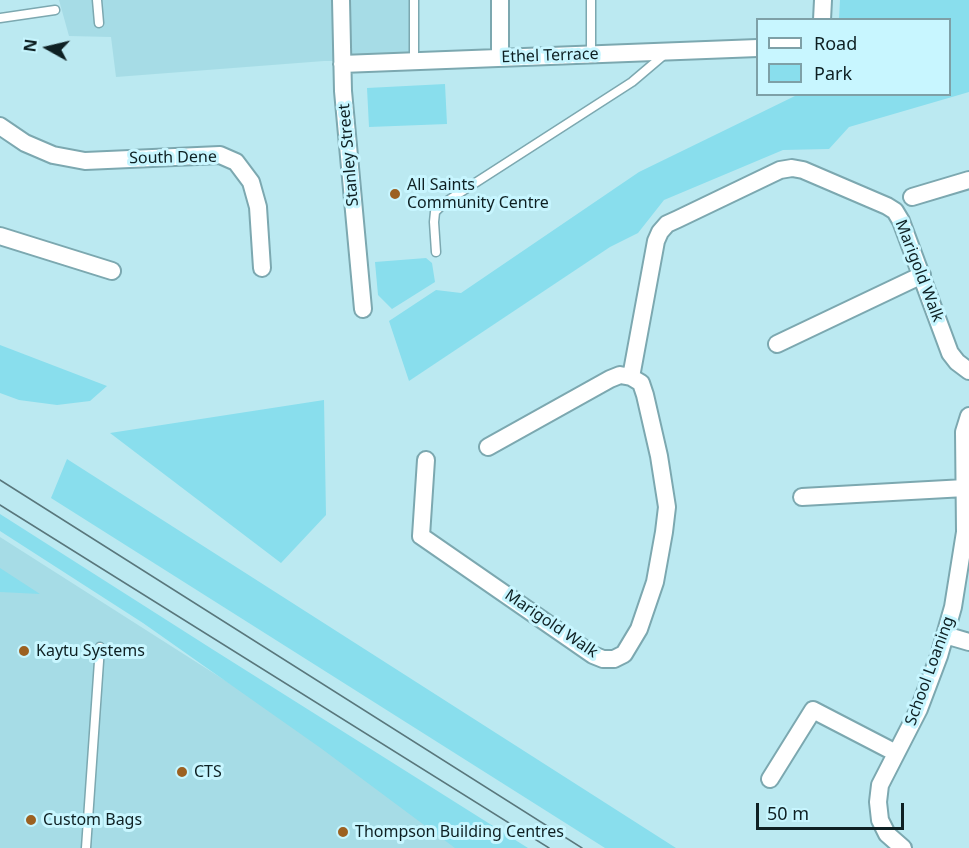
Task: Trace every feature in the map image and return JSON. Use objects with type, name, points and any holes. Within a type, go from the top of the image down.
[{"type":"street","name":"Stanley Street","points":[[341,0],[342,64],[363,309]]},
{"type":"street","points":[[500,0],[500,57]]},
{"type":"street","points":[[822,18],[823,0]]},
{"type":"street","name":"Ethel Terrace","points":[[342,64],[756,48]]},
{"type":"street","name":"South Dene","points":[[1,130],[53,155],[85,161],[220,155],[236,162],[251,182],[258,207],[262,268]]},
{"type":"street","name":"Marigold Walk","points":[[426,460],[422,536],[593,655],[603,659],[614,659],[624,654],[639,629],[655,582],[666,507],[659,456],[645,395],[641,383],[631,377],[656,241],[667,224],[780,170],[792,168],[803,170],[895,211],[922,275],[950,353],[957,362],[969,370]]},
{"type":"street","points":[[912,197],[969,180]]},
{"type":"street","points":[[0,236],[112,271]]},
{"type":"street","points":[[777,344],[922,275]]},
{"type":"street","points":[[488,447],[610,379],[620,375],[631,377]]},
{"type":"street","name":"School Loaning","points":[[903,848],[887,834],[879,814],[880,785],[919,710],[945,635],[955,597],[967,512],[964,432],[969,416]]},
{"type":"street","points":[[802,497],[965,488]]},
{"type":"street","points":[[945,635],[969,642]]},
{"type":"street","points":[[770,779],[813,710],[896,753]]},
{"type":"lane","points":[[97,0],[99,22]]},
{"type":"lane","points":[[414,0],[414,61]]},
{"type":"lane","points":[[591,0],[591,54]]},
{"type":"lane","points":[[0,18],[55,10]]},
{"type":"lane","points":[[436,252],[435,212],[444,203],[632,82],[668,51]]},
{"type":"lane","points":[[86,848],[100,647]]},
{"type":"shaded area","points":[[59,0],[414,0],[414,61],[324,61],[116,77],[111,37],[69,36]]},
{"type":"shaded area","points":[[0,537],[397,790],[477,848],[0,848]]},
{"type":"green space","points":[[840,0],[969,0],[969,92],[849,127],[829,149],[783,150],[664,200],[638,233],[610,247],[409,381],[389,321],[436,290],[461,293],[639,172],[795,96],[951,96],[951,18],[839,18]]},
{"type":"green space","points":[[445,84],[447,124],[369,127],[367,88]]},
{"type":"green space","points":[[426,258],[432,263],[435,282],[392,309],[378,295],[375,262]]},
{"type":"green space","points":[[0,345],[107,386],[90,401],[57,405],[19,400],[0,393]]},
{"type":"green space","points":[[324,400],[326,515],[281,563],[110,433]]},
{"type":"green space","points":[[67,459],[676,848],[605,848],[51,498]]},
{"type":"green space","points":[[0,514],[528,848],[455,848],[322,749],[143,623],[0,531]]},
{"type":"green space","points":[[0,568],[40,594],[0,592]]},
{"type":"tram line","points":[[0,480],[582,848]]},
{"type":"tram line","points":[[0,505],[549,848]]},
{"type":"place","name":"All Saints Community Centre","points":[[395,194]]},
{"type":"place","name":"Kaytu Systems","points":[[24,651]]},
{"type":"place","name":"CTS","points":[[182,772]]},
{"type":"place","name":"Custom Bags","points":[[31,820]]},
{"type":"place","name":"Thompson Building Centres","points":[[343,832]]}]
